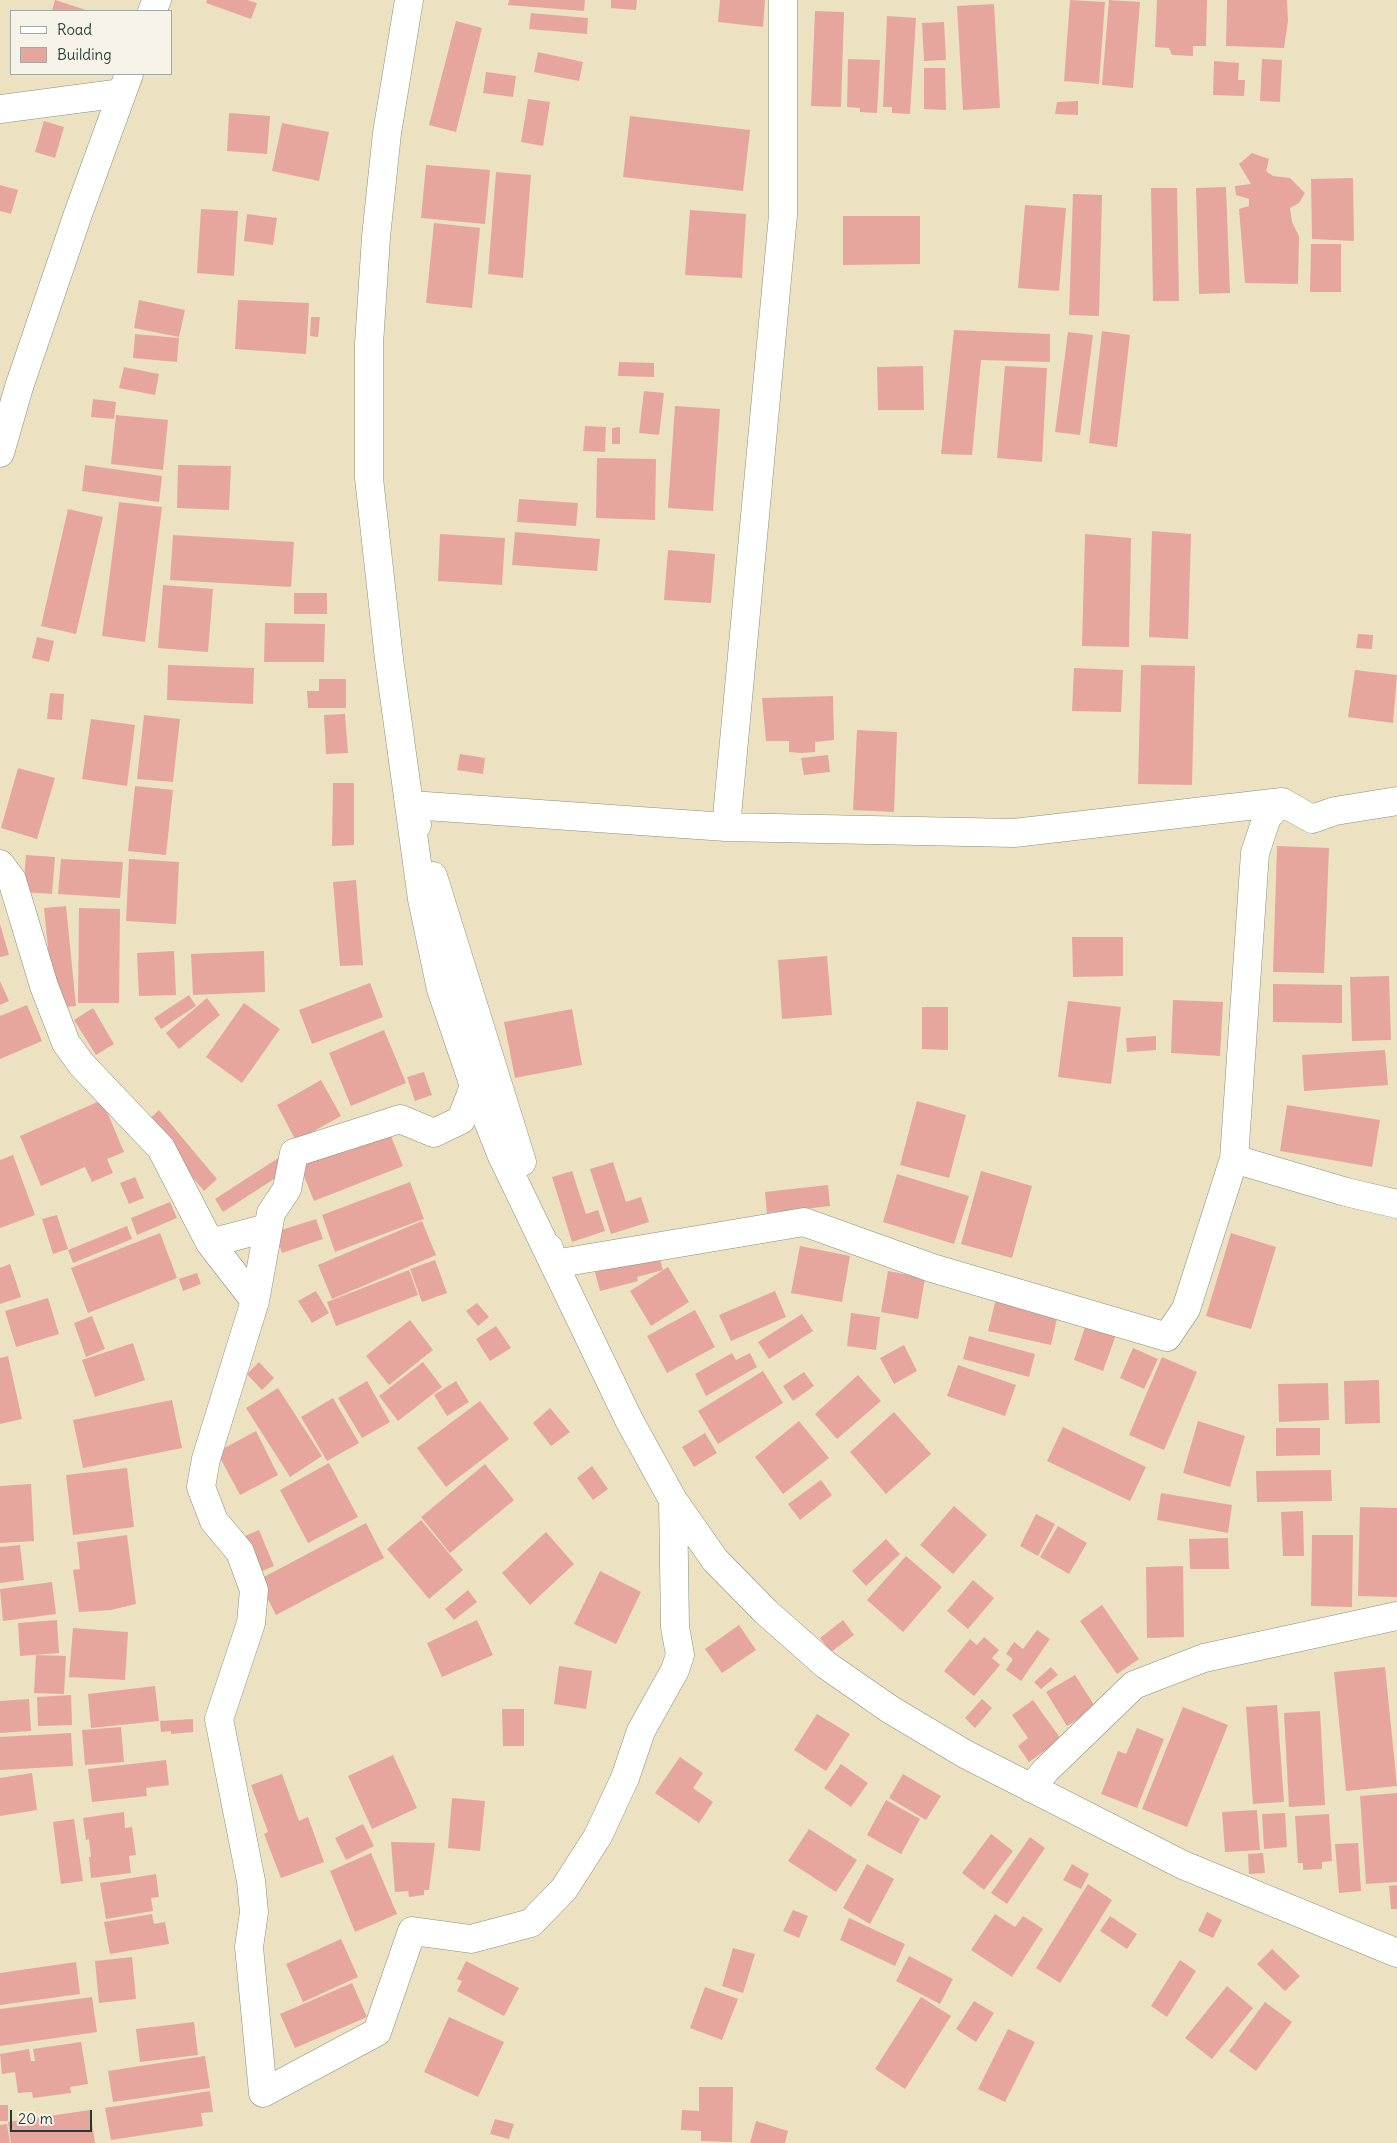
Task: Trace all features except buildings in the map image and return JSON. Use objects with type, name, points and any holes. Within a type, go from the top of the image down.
[{"type":"street","points":[[409,0],[387,133],[376,237],[369,344],[369,478],[388,659],[422,899],[441,989],[474,1086],[502,1156],[630,1420],[673,1500],[716,1560],[766,1612],[826,1665],[891,1710],[965,1754],[1183,1865],[1397,1953]]},
{"type":"street","points":[[726,826],[783,215],[783,0]]},
{"type":"street","points":[[0,109],[126,83]]},
{"type":"street","points":[[0,453],[19,387],[71,232],[126,83]]},
{"type":"street","points":[[554,1264],[411,804],[726,826],[1014,833],[1282,802],[1312,819],[1335,811],[1397,801]]},
{"type":"street","points":[[554,1264],[804,1222],[932,1268],[1167,1337],[1186,1309],[1234,1159],[1255,853],[1267,817],[1282,802]]},
{"type":"street","points":[[0,864],[12,880],[44,986],[66,1043],[82,1065],[161,1148],[210,1243],[255,1301]]},
{"type":"street","points":[[474,1086],[461,1120],[434,1133],[400,1119],[294,1153],[287,1189],[270,1213],[255,1301],[206,1459],[201,1487],[214,1521],[240,1552],[254,1590],[251,1623],[219,1719],[251,1881],[254,1912],[250,1947],[263,2093],[377,2032],[412,1931],[471,1939],[531,1923],[564,1889],[598,1836],[625,1778],[640,1731],[675,1670],[680,1655],[675,1627],[673,1500]]},
{"type":"street","points":[[1234,1159],[1346,1192],[1397,1204]]},
{"type":"street","points":[[210,1243],[267,1228]]},
{"type":"street","points":[[1031,1788],[1046,1770],[1134,1685],[1204,1658],[1397,1616]]}]
